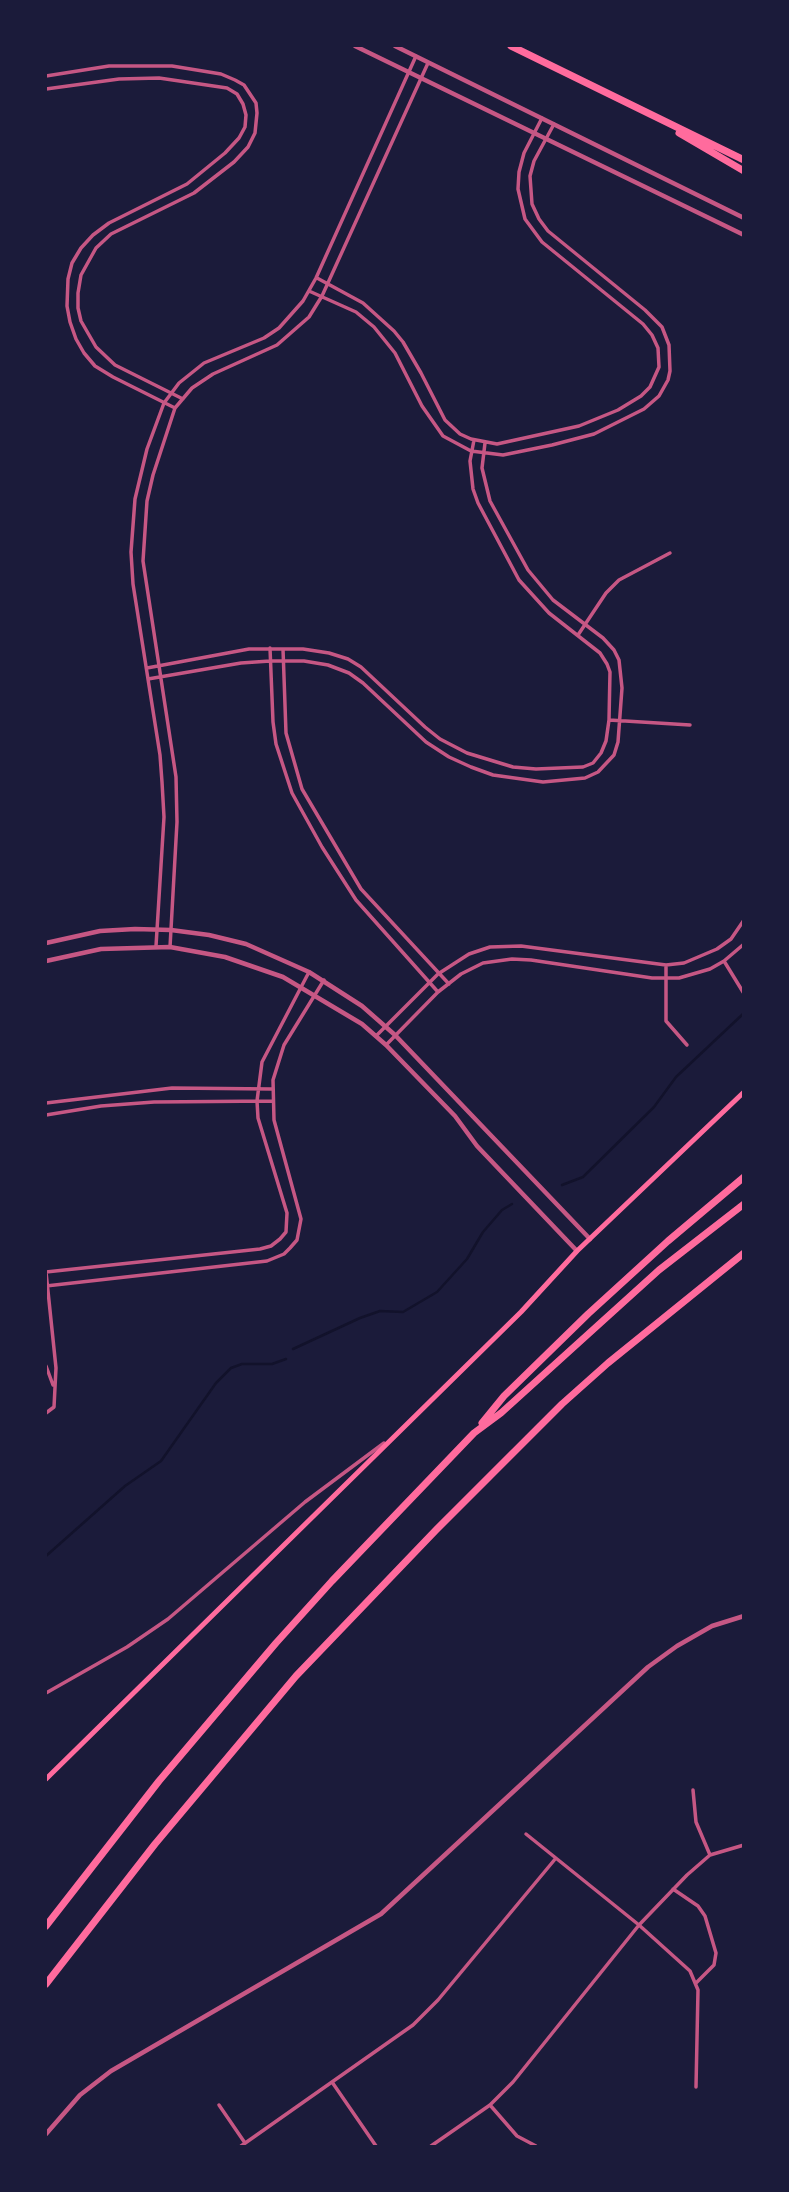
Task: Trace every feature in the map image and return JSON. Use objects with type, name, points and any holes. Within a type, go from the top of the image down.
[{"type":"highway","points":[[511,46],[744,160]]},
{"type":"highway","points":[[624,100],[744,171]]},
{"type":"highway","points":[[46,1926],[159,1781],[276,1643],[474,1433],[504,1396],[668,1241],[744,1177]]},
{"type":"highway","points":[[474,1433],[500,1413],[659,1269],[744,1204]]},
{"type":"highway","points":[[46,1984],[155,1843],[296,1676],[562,1404],[608,1363],[744,1253]]},
{"type":"main road","points":[[46,1779],[520,1312],[577,1251],[744,1092]]},
{"type":"street","points":[[355,46],[744,235]]},
{"type":"street","points":[[395,46],[744,218]]},
{"type":"street","points":[[156,946],[164,817],[160,755],[131,568],[132,525],[140,473],[164,403],[179,383],[204,363],[264,338],[279,328],[292,316],[309,291],[416,56]]},
{"type":"street","points":[[170,947],[177,801],[173,752],[145,575],[143,544],[153,475],[175,408],[183,399],[202,380],[267,351],[286,339],[309,317],[322,296],[428,62]]},
{"type":"street","points":[[46,76],[109,66],[172,66],[221,74],[235,80],[250,93],[257,113],[255,133],[248,147],[234,162],[194,193],[111,234],[96,248],[81,275],[78,308],[81,321],[96,348],[115,365],[183,399]]},
{"type":"street","points":[[46,89],[119,79],[159,78],[227,88],[237,94],[246,115],[245,127],[239,138],[225,153],[187,184],[109,223],[93,234],[81,248],[70,271],[67,306],[76,339],[84,353],[96,366],[113,377],[175,408]]},
{"type":"street","points":[[316,278],[363,303],[394,331],[421,373],[445,420],[460,434],[474,440],[497,444],[515,442],[595,421],[641,396],[650,387],[659,367],[656,341],[643,324],[542,242],[525,219],[518,189],[519,172],[524,153],[542,118]]},
{"type":"street","points":[[309,291],[356,312],[374,327],[395,353],[422,406],[443,436],[471,451],[493,455],[516,453],[573,440],[607,429],[633,416],[653,402],[664,388],[670,371],[669,345],[662,327],[645,310],[548,231],[539,219],[532,204],[530,176],[534,161],[554,124]]},
{"type":"street","points":[[225,153],[234,162]]},
{"type":"street","points":[[146,668],[249,649],[329,653],[348,659],[377,680],[440,739],[467,753],[513,767],[564,769],[593,763],[606,741],[610,672],[600,653],[549,612],[519,580],[478,503],[470,477],[474,440]]},
{"type":"street","points":[[148,679],[270,661],[328,665],[349,673],[426,742],[449,757],[493,775],[543,782],[585,778],[598,772],[614,755],[621,720],[622,673],[619,660],[603,638],[543,591],[528,570],[490,501],[482,468],[485,443]]},
{"type":"street","points":[[578,635],[606,593],[619,580],[670,553]]},
{"type":"street","points":[[270,648],[276,744],[292,793],[356,900],[438,992]]},
{"type":"street","points":[[283,649],[286,733],[303,789],[361,889],[449,984]]},
{"type":"street","points":[[609,720],[690,725]]},
{"type":"street","points":[[376,1036],[438,974],[469,954],[489,947],[507,945],[666,965],[684,963],[717,949],[731,939],[744,920]]},
{"type":"street","points":[[46,943],[100,931],[171,930],[246,944],[309,972],[362,1006],[395,1035],[590,1239]]},
{"type":"street","points":[[386,1045],[438,992],[472,968],[497,960],[512,959],[666,978],[693,975],[724,961],[744,944]]},
{"type":"street","points":[[46,961],[101,948],[156,946],[225,957],[283,977],[362,1024],[386,1045],[455,1116],[477,1146],[577,1251]]},
{"type":"street","points":[[724,961],[743,992]]},
{"type":"street","points":[[666,965],[666,1021],[687,1045]]},
{"type":"street","points":[[46,1413],[54,1407],[56,1368],[46,1272],[260,1249],[271,1245],[286,1232],[287,1213],[258,1118],[258,1088],[262,1062],[309,972]]},
{"type":"street","points":[[46,1286],[267,1261],[284,1254],[297,1240],[300,1209],[274,1120],[272,1089],[277,1062],[284,1045],[324,981]]},
{"type":"street","points":[[46,1103],[172,1088],[272,1089]]},
{"type":"street","points":[[46,1115],[128,1104],[272,1101]]},
{"type":"street","points":[[286,1232],[298,1234]]},
{"type":"street","points":[[46,1366],[54,1387]]},
{"type":"street","points":[[46,1693],[127,1647],[168,1619],[305,1503],[397,1434]]},
{"type":"street","points":[[46,2134],[80,2095],[111,2071],[381,1914],[648,1667],[712,1626],[744,1616]]},
{"type":"street","points":[[693,1790],[696,1822],[710,1855]]},
{"type":"street","points":[[526,1834],[639,1925],[690,1971],[698,1990],[696,2087]]},
{"type":"street","points":[[431,2147],[490,2105],[513,2082],[639,1925],[673,1889],[710,1855],[744,1845]]},
{"type":"street","points":[[219,2105],[243,2145],[413,2025],[438,2000],[556,1858]]},
{"type":"street","points":[[673,1889],[698,1906],[705,1916],[716,1953],[714,1965],[696,1983]]},
{"type":"street","points":[[332,2082],[376,2147]]},
{"type":"street","points":[[490,2105],[517,2136],[537,2147]]},
{"type":"waterway","points":[[562,1185],[583,1177],[654,1107],[676,1077],[744,1013]]},
{"type":"waterway","points":[[293,1349],[380,1311],[403,1312],[437,1292],[467,1259],[483,1232],[502,1210],[512,1204]]},
{"type":"waterway","points":[[46,1556],[125,1486],[161,1461],[216,1383],[231,1368],[242,1364],[272,1364],[286,1359]]}]
